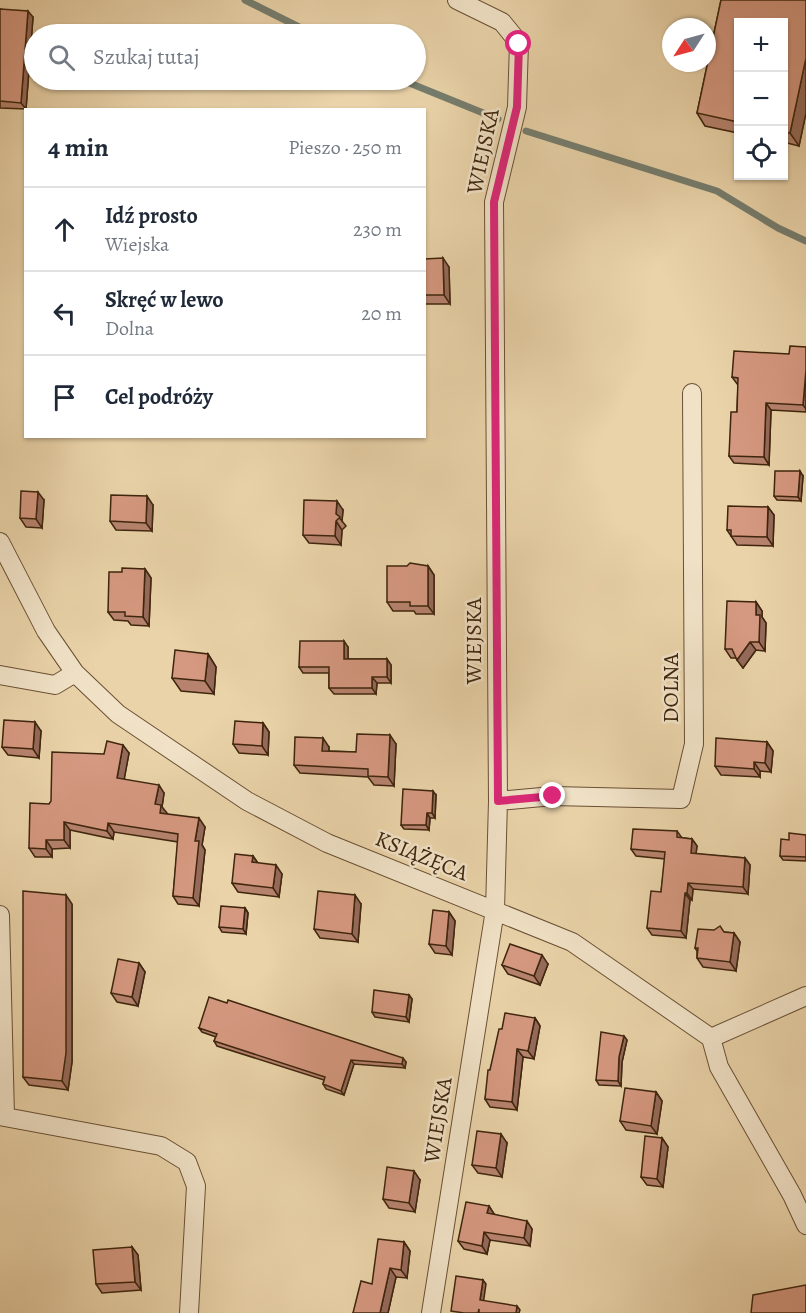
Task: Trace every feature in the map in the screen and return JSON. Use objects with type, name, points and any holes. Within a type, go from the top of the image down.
[{"type":"street","name":"WIEJSKA","points":[[431,1313],[495,910],[498,801],[494,202],[517,107],[519,44],[502,22],[457,0]]},
{"type":"street","name":"DOLNA","points":[[498,801],[553,796],[681,799],[694,744],[692,393]]},
{"type":"street","name":"KSIĄŻĘCA","points":[[0,542],[46,631],[75,673],[118,714],[247,801],[327,843],[572,942],[711,1038]]},
{"type":"street","points":[[0,675],[55,685],[75,673]]},
{"type":"street","points":[[0,915],[2,1116],[161,1146],[187,1162],[196,1186],[189,1313]]},
{"type":"street","points":[[806,996],[711,1038],[719,1067],[792,1195],[806,1225]]},
{"type":"building","points":[[721,0],[806,0],[806,58],[790,133],[788,133],[788,18],[734,18],[734,121],[697,113],[706,72],[716,72],[716,24]]},
{"type":"building","points":[[0,9],[28,11],[27,24],[24,24],[21,103],[0,101]]},
{"type":"building","points":[[443,258],[444,295],[426,295],[426,259]]},
{"type":"building","points":[[790,346],[806,347],[803,405],[766,403],[764,457],[729,456],[731,412],[737,412],[738,378],[732,377],[734,351],[789,354]]},
{"type":"building","points":[[775,471],[800,471],[798,497],[774,496]]},
{"type":"building","points":[[21,491],[38,492],[36,519],[20,518]]},
{"type":"building","points":[[111,495],[147,496],[146,523],[110,521]]},
{"type":"building","points":[[304,500],[337,501],[336,514],[340,517],[336,521],[335,536],[303,535]]},
{"type":"building","points":[[728,506],[768,507],[767,537],[731,536],[731,530],[727,530]]},
{"type":"building","points":[[410,563],[428,566],[428,606],[410,606],[410,602],[387,602],[387,566],[407,566]]},
{"type":"building","points":[[122,568],[145,569],[143,617],[125,616],[125,612],[108,612],[109,572],[122,572]]},
{"type":"building","points":[[727,601],[756,602],[756,615],[760,615],[759,642],[750,642],[737,660],[732,649],[725,649]]},
{"type":"building","points":[[300,641],[344,641],[344,659],[387,659],[387,677],[372,677],[372,688],[329,688],[329,667],[299,667]]},
{"type":"building","points":[[175,650],[208,654],[205,681],[172,678]]},
{"type":"building","points":[[4,720],[35,722],[33,749],[2,747]]},
{"type":"building","points":[[235,721],[263,723],[262,746],[233,744]]},
{"type":"building","points":[[357,734],[390,735],[388,777],[368,776],[368,769],[294,765],[295,737],[323,738],[322,751],[356,752]]},
{"type":"building","points":[[716,738],[767,742],[765,763],[754,762],[754,769],[715,766]]},
{"type":"building","points":[[107,741],[123,745],[117,778],[159,785],[155,804],[161,805],[160,813],[199,818],[195,841],[199,841],[193,898],[173,896],[178,834],[108,823],[107,831],[64,822],[64,840],[46,840],[46,849],[29,848],[30,803],[49,804],[51,801],[52,752],[104,754]]},
{"type":"building","points":[[403,789],[433,791],[432,813],[427,813],[426,825],[401,825]]},
{"type":"building","points":[[633,829],[677,831],[677,837],[692,839],[691,853],[745,858],[743,887],[688,883],[681,931],[647,928],[651,891],[661,892],[665,852],[631,849]]},
{"type":"building","points":[[789,833],[806,835],[806,857],[780,856],[781,839],[789,840]]},
{"type":"building","points":[[235,854],[253,856],[252,862],[276,865],[273,888],[232,883]]},
{"type":"building","points":[[23,891],[66,895],[66,1053],[62,1081],[23,1077]]},
{"type":"building","points":[[318,891],[355,895],[352,934],[314,929]]},
{"type":"building","points":[[221,906],[245,908],[243,929],[219,927]]},
{"type":"building","points":[[433,910],[449,912],[446,946],[429,944]]},
{"type":"building","points":[[720,926],[724,932],[734,933],[730,962],[697,958],[698,948],[695,948],[698,929],[714,930]]},
{"type":"building","points":[[510,944],[542,955],[534,976],[502,965]]},
{"type":"building","points":[[118,959],[139,963],[132,997],[111,993]]},
{"type":"building","points":[[374,990],[409,995],[406,1017],[372,1012]]},
{"type":"building","points":[[209,997],[227,1003],[228,1000],[403,1058],[402,1064],[351,1060],[341,1091],[323,1084],[325,1077],[214,1041],[217,1034],[199,1028]]},
{"type":"building","points":[[505,1013],[535,1018],[528,1051],[517,1049],[512,1102],[485,1099],[488,1070],[490,1070]]},
{"type":"building","points":[[601,1032],[624,1036],[619,1057],[618,1081],[596,1080]]},
{"type":"building","points":[[625,1088],[656,1092],[651,1126],[620,1121]]},
{"type":"building","points":[[477,1131],[501,1134],[496,1168],[472,1165]]},
{"type":"building","points":[[645,1136],[662,1138],[657,1179],[641,1177]]},
{"type":"building","points":[[387,1167],[414,1171],[409,1203],[383,1199]]},
{"type":"building","points":[[466,1202],[489,1206],[487,1213],[527,1221],[524,1238],[484,1232],[482,1246],[458,1241]]},
{"type":"building","points":[[378,1239],[404,1242],[401,1270],[390,1268],[380,1313],[353,1313],[361,1281],[372,1284]]},
{"type":"building","points":[[132,1247],[135,1282],[96,1284],[93,1250]]},
{"type":"building","points":[[456,1276],[483,1280],[480,1300],[517,1306],[516,1313],[479,1313],[479,1309],[478,1313],[451,1311]]},
{"type":"building","points":[[806,1285],[806,1313],[751,1313],[753,1295]]},
{"type":"waterway","points":[[245,0],[293,24]]},
{"type":"waterway","points":[[426,90],[498,119]]},
{"type":"waterway","points":[[526,131],[717,191],[778,228],[806,241]]},
{"type":"route","points":[[519,44],[517,107],[494,202],[498,801],[553,796]]}]
